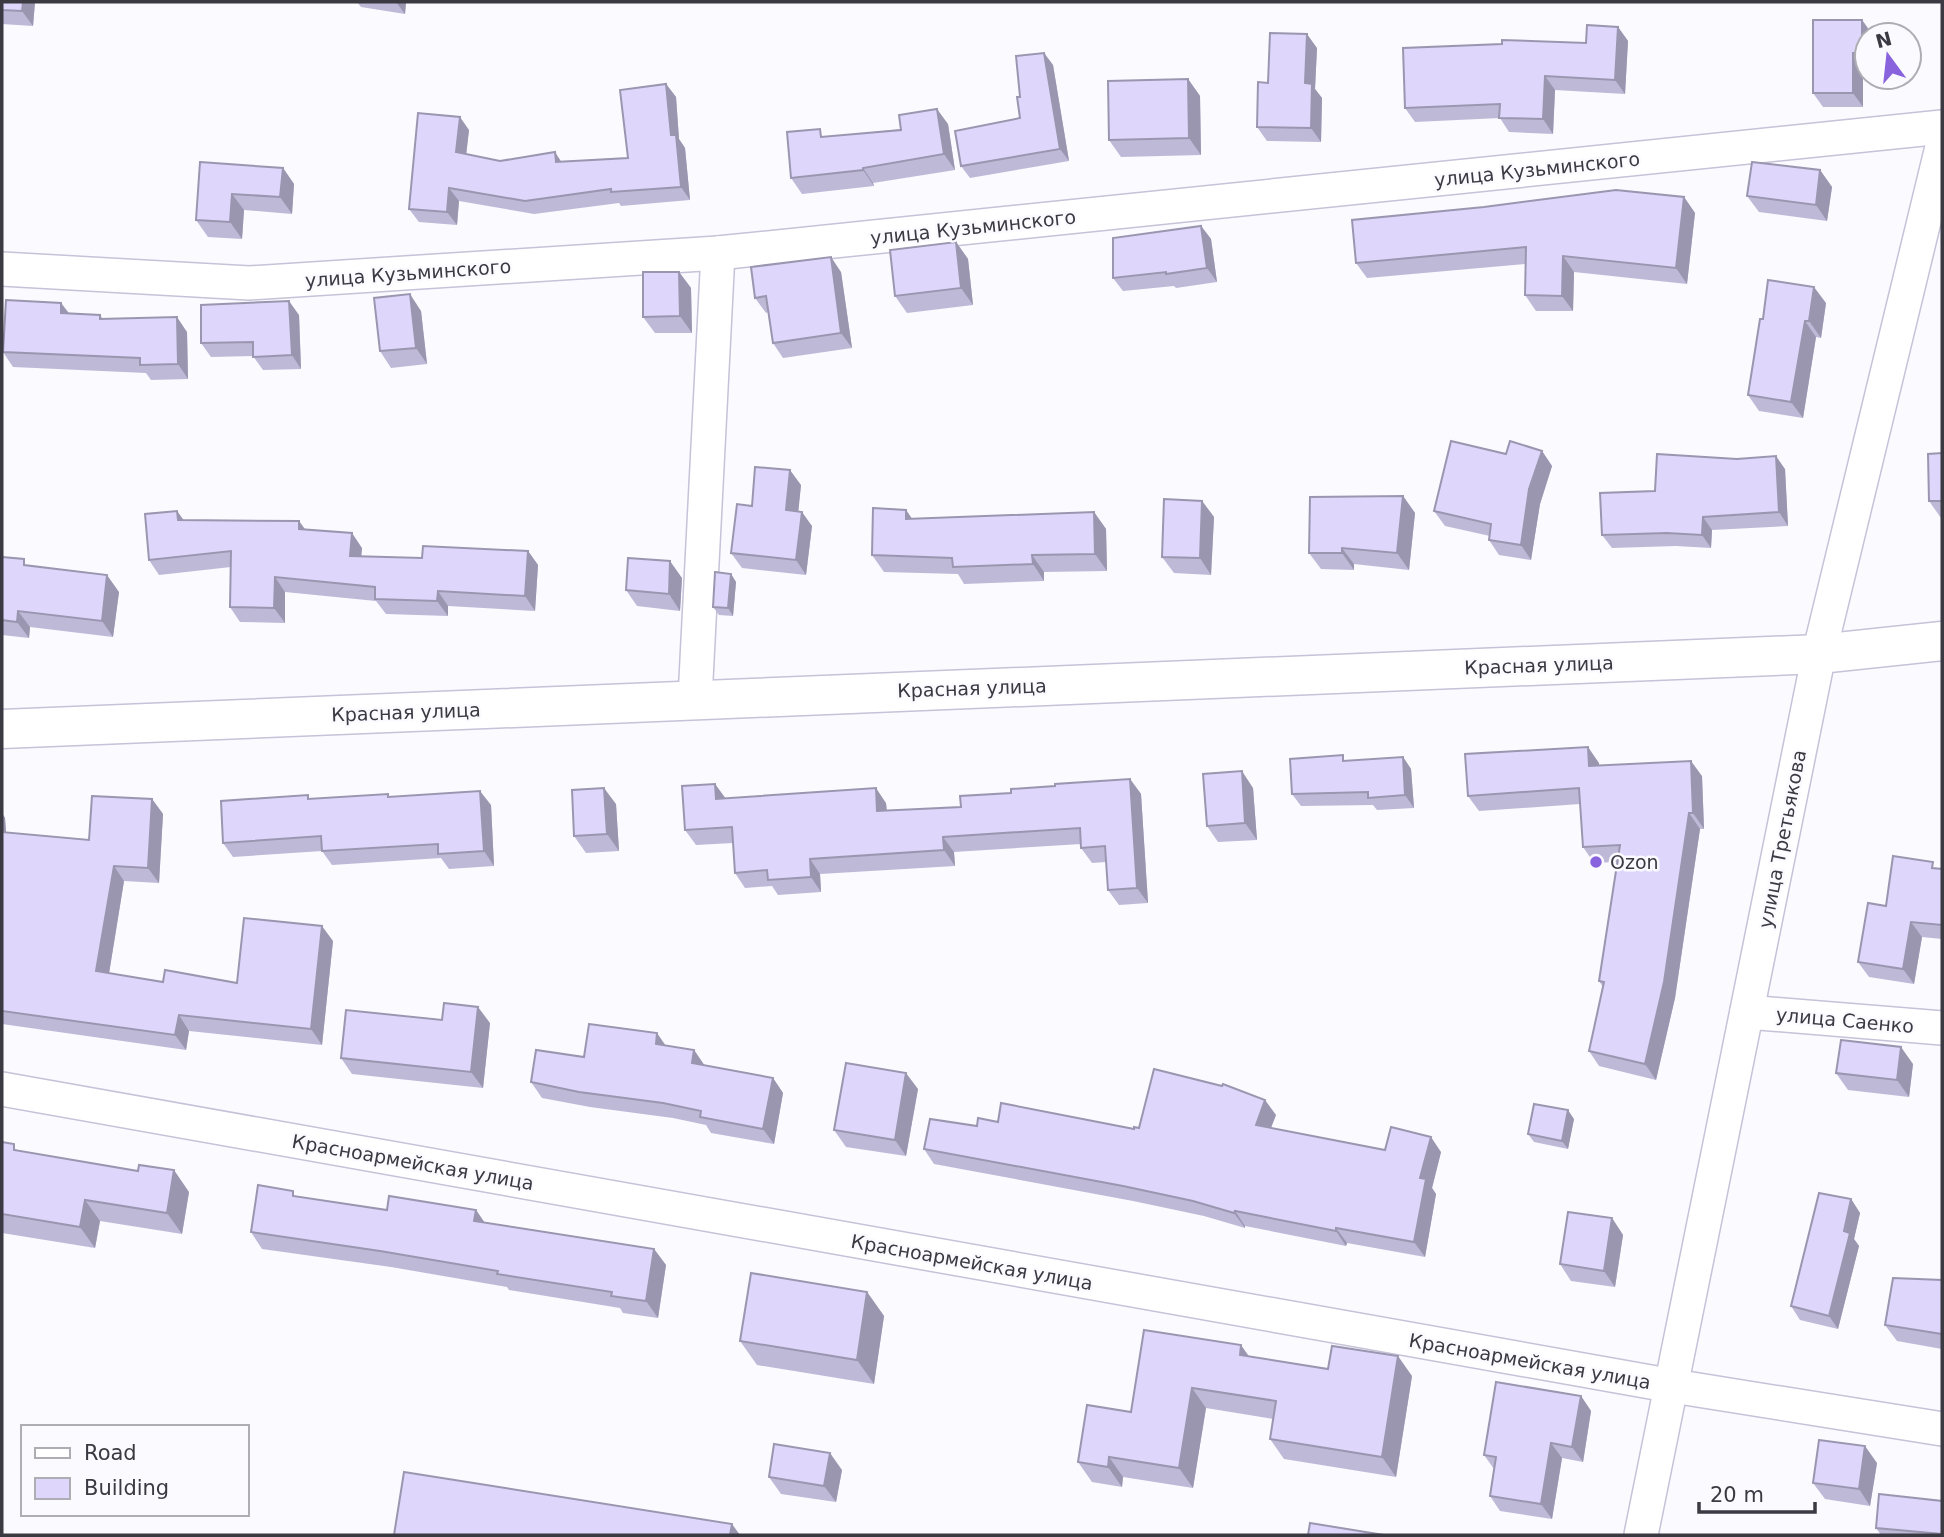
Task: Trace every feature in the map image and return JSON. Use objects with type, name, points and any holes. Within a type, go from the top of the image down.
[{"type":"main road","name":"Красная улица","points":[[2,729],[1819,654],[1942,641]]},
{"type":"street","name":"улица Кузьминского","points":[[2,269],[249,283],[718,253],[1942,127]]},
{"type":"street","name":"улица Третьякова","points":[[1641,1535],[1819,654],[1942,147]]},
{"type":"street","points":[[695,699],[718,253]]},
{"type":"street","name":"улица Саенко","points":[[1747,1012],[1942,1028]]},
{"type":"street","name":"Красноармейская улица","points":[[2,1089],[1671,1386],[1942,1429]]},
{"type":"building","points":[[2,2],[23,2],[22,11],[2,10]]},
{"type":"building","points":[[1813,20],[1862,20],[1853,21],[1853,93],[1813,93]]},
{"type":"building","points":[[1587,25],[1618,27],[1615,80],[1545,76],[1543,119],[1499,118],[1500,104],[1405,108],[1403,48],[1502,44],[1502,40],[1586,43]]},
{"type":"building","points":[[1270,33],[1307,34],[1305,83],[1312,84],[1311,128],[1257,127],[1258,82],[1268,83]]},
{"type":"building","points":[[1044,53],[1060,149],[961,166],[955,131],[1020,118],[1016,56]]},
{"type":"building","points":[[1188,79],[1189,138],[1109,140],[1108,81]]},
{"type":"building","points":[[666,84],[671,135],[676,135],[681,187],[611,192],[611,189],[525,201],[449,188],[447,212],[409,209],[418,113],[460,117],[456,152],[500,161],[555,152],[556,162],[628,158],[620,90]]},
{"type":"building","points":[[937,109],[944,154],[863,170],[791,178],[787,132],[820,129],[821,137],[901,130],[899,115]]},
{"type":"building","points":[[200,162],[283,168],[280,197],[232,194],[230,222],[196,220]]},
{"type":"building","points":[[1752,162],[1820,170],[1816,205],[1747,196]]},
{"type":"building","points":[[1616,190],[1684,197],[1676,268],[1563,256],[1562,296],[1525,295],[1526,247],[1356,263],[1352,220]]},
{"type":"building","points":[[1201,226],[1207,268],[1113,278],[1113,238]]},
{"type":"building","points":[[956,242],[961,288],[895,296],[890,250]]},
{"type":"building","points":[[831,257],[841,333],[773,343],[766,296],[755,298],[751,267]]},
{"type":"building","points":[[643,272],[679,272],[680,316],[643,317]]},
{"type":"building","points":[[1768,280],[1814,287],[1809,321],[1805,321],[1791,402],[1748,395]]},
{"type":"building","points":[[410,294],[416,348],[380,351],[374,298]]},
{"type":"building","points":[[6,300],[61,303],[61,313],[100,315],[100,319],[177,317],[178,364],[140,365],[140,358],[3,352]]},
{"type":"building","points":[[289,301],[292,355],[253,357],[253,342],[201,343],[201,305]]},
{"type":"building","points":[[1451,441],[1506,454],[1510,441],[1542,451],[1529,489],[1521,545],[1489,540],[1491,524],[1434,511]]},
{"type":"building","points":[[1942,453],[1942,501],[1929,501],[1928,454]]},
{"type":"building","points":[[1657,454],[1737,459],[1776,456],[1779,512],[1703,517],[1702,535],[1602,535],[1600,493],[1655,491]]},
{"type":"building","points":[[755,467],[790,470],[786,510],[802,512],[796,560],[731,553],[737,504],[752,506]]},
{"type":"building","points":[[1403,496],[1397,553],[1342,548],[1342,553],[1309,553],[1310,497]]},
{"type":"building","points":[[1164,499],[1202,501],[1200,558],[1162,557]]},
{"type":"building","points":[[873,508],[906,510],[906,519],[1094,512],[1095,554],[1032,555],[1033,564],[953,567],[952,558],[872,555]]},
{"type":"building","points":[[177,511],[178,520],[299,521],[299,529],[352,533],[350,556],[422,558],[423,546],[528,551],[525,596],[438,591],[437,601],[375,599],[375,587],[275,577],[274,608],[230,607],[231,551],[149,560],[145,514]]},
{"type":"building","points":[[2,557],[24,559],[24,565],[107,575],[102,621],[18,611],[17,622],[2,620]]},
{"type":"building","points":[[628,558],[670,561],[669,594],[626,590]]},
{"type":"building","points":[[715,572],[731,574],[728,608],[713,607]]},
{"type":"building","points":[[1588,747],[1589,766],[1691,761],[1693,813],[1689,813],[1664,982],[1645,1064],[1589,1051],[1604,982],[1599,981],[1620,845],[1583,847],[1579,788],[1468,796],[1465,754]]},
{"type":"building","points":[[1343,755],[1343,761],[1403,757],[1405,795],[1368,798],[1368,792],[1292,794],[1290,759]]},
{"type":"building","points":[[1242,771],[1245,823],[1207,826],[1203,774]]},
{"type":"building","points":[[1130,779],[1137,888],[1108,890],[1105,846],[1081,848],[1080,828],[943,837],[944,850],[810,859],[811,877],[768,880],[767,870],[735,873],[732,827],[685,830],[682,786],[715,784],[716,799],[876,788],[877,811],[961,807],[960,796],[1011,793],[1011,789],[1055,784]]},
{"type":"building","points":[[604,788],[607,834],[574,836],[572,790]]},
{"type":"building","points":[[480,791],[484,851],[438,854],[438,844],[322,851],[321,836],[223,843],[221,801],[308,795],[308,799]]},
{"type":"building","points":[[92,796],[152,799],[148,868],[114,866],[96,971],[163,982],[165,970],[237,983],[244,918],[322,926],[311,1029],[179,1015],[175,1035],[2,1011],[2,832],[89,840]]},
{"type":"building","points":[[1893,856],[1933,862],[1932,868],[1942,869],[1942,925],[1911,922],[1903,969],[1858,962],[1868,903],[1886,906]]},
{"type":"building","points":[[444,1003],[478,1007],[471,1072],[341,1058],[346,1010],[442,1020]]},
{"type":"building","points":[[589,1024],[657,1033],[656,1044],[694,1050],[692,1063],[773,1078],[763,1129],[700,1117],[701,1111],[663,1103],[579,1092],[531,1082],[536,1050],[584,1057]]},
{"type":"building","points":[[1841,1040],[1901,1047],[1897,1080],[1836,1073]]},
{"type":"building","points":[[846,1063],[906,1073],[895,1140],[834,1130]]},
{"type":"building","points":[[1154,1069],[1222,1086],[1223,1084],[1265,1100],[1256,1125],[1385,1150],[1391,1127],[1431,1137],[1420,1178],[1426,1179],[1414,1242],[1336,1228],[1336,1231],[1235,1211],[1234,1213],[1123,1186],[924,1149],[930,1119],[977,1126],[978,1118],[998,1122],[1001,1103],[1139,1128]]},
{"type":"building","points":[[1534,1104],[1568,1110],[1562,1141],[1528,1134]]},
{"type":"building","points":[[2,1142],[14,1144],[14,1150],[138,1171],[139,1165],[174,1170],[167,1213],[85,1200],[80,1227],[2,1214]]},
{"type":"building","points":[[258,1185],[293,1191],[293,1196],[387,1210],[389,1196],[476,1210],[474,1221],[654,1249],[646,1301],[611,1296],[612,1292],[497,1274],[498,1271],[251,1232]]},
{"type":"building","points":[[1819,1193],[1851,1199],[1844,1231],[1850,1233],[1829,1316],[1791,1306]]},
{"type":"building","points":[[1568,1212],[1612,1218],[1604,1271],[1560,1264]]},
{"type":"building","points":[[751,1273],[867,1292],[857,1360],[740,1341]]},
{"type":"building","points":[[1893,1278],[1942,1280],[1942,1334],[1885,1325]]},
{"type":"building","points":[[1144,1330],[1241,1345],[1240,1355],[1328,1369],[1332,1346],[1398,1356],[1382,1457],[1270,1439],[1276,1401],[1192,1388],[1179,1468],[1109,1457],[1108,1467],[1078,1462],[1087,1405],[1131,1412]]},
{"type":"building","points":[[1496,1382],[1581,1396],[1572,1447],[1551,1443],[1541,1504],[1490,1496],[1496,1457],[1484,1455]]},
{"type":"building","points":[[1819,1440],[1865,1446],[1859,1489],[1813,1483]]},
{"type":"building","points":[[774,1444],[830,1453],[824,1486],[769,1477]]},
{"type":"building","points":[[404,1472],[732,1524],[730,1535],[394,1535]]},
{"type":"building","points":[[1879,1494],[1942,1501],[1942,1534],[1876,1528]]},
{"type":"building","points":[[1310,1523],[1384,1535],[1308,1535]]},
{"type":"place","name":"Ozon","points":[[1596,862]]}]
